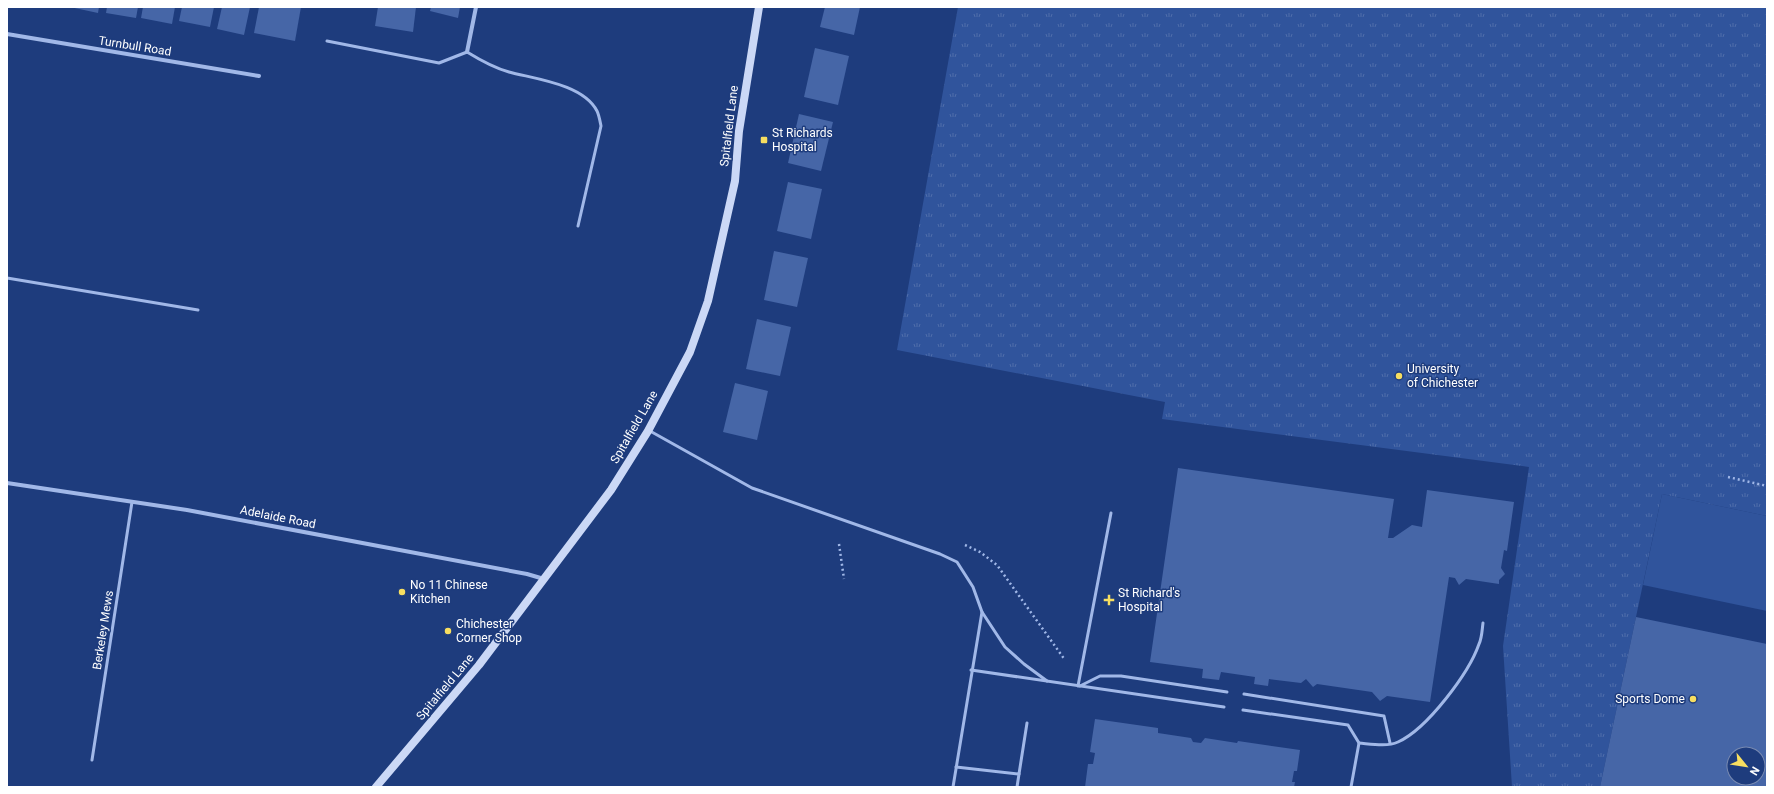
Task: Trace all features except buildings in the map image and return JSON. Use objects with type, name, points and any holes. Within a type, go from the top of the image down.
[{"type":"main road","name":"Spitalfield Lane","points":[[376,787],[479,665],[611,490],[648,431],[690,352],[708,301],[735,181],[740,123],[759,7]]},
{"type":"street","points":[[467,52],[476,7]]},
{"type":"street","name":"Turnbull Road","points":[[7,34],[260,76]]},
{"type":"street","name":"Adelaide Road","points":[[7,483],[195,512],[544,579]]},
{"type":"lane","points":[[327,41],[439,63],[467,52],[484,62],[507,72],[562,85],[584,96],[597,111],[601,126],[578,226]]},
{"type":"lane","points":[[7,278],[198,310]]},
{"type":"lane","points":[[648,431],[752,488],[892,536],[957,562],[973,587],[982,612],[1005,646],[1024,664],[1048,682]]},
{"type":"lane","name":"Berkeley Mews","points":[[92,760],[132,502]]},
{"type":"lane","points":[[1078,686],[1111,513]]},
{"type":"lane","points":[[953,787],[971,670],[982,612]]},
{"type":"lane","points":[[1359,743],[1380,745],[1398,742],[1416,731],[1435,712],[1472,660],[1480,644],[1483,623]]},
{"type":"lane","points":[[971,670],[1224,707]]},
{"type":"lane","points":[[1078,686],[1100,676],[1121,676],[1227,692]]},
{"type":"lane","points":[[1244,694],[1384,716],[1390,743]]},
{"type":"lane","points":[[1243,710],[1348,725],[1359,743],[1351,787]]},
{"type":"lane","points":[[1017,787],[1027,722]]},
{"type":"lane","points":[[956,767],[1019,774]]},
{"type":"path","points":[[1728,477],[1767,486]]},
{"type":"path","points":[[839,544],[844,579]]},
{"type":"path","points":[[962,544],[980,552],[997,565],[1067,664]]},
{"type":"green space","name":"University of Chichester","points":[[958,7],[1767,7],[1767,516],[1662,494],[1600,787],[1512,787],[1503,646],[1529,467],[1162,419],[1165,402],[897,350]]},
{"type":"green space","points":[[1662,494],[1767,516],[1767,611],[1643,585]]},
{"type":"place","name":"St Richards Hospital","points":[[764,140]]},
{"type":"place","name":"University of Chichester","points":[[1399,376]]},
{"type":"place","name":"No 11 Chinese Kitchen","points":[[402,592]]},
{"type":"place","name":"St Richard's Hospital","points":[[1109,600]]},
{"type":"place","name":"Chichester Corner Shop","points":[[448,631]]},
{"type":"place","name":"Sports Dome","points":[[1693,699]]}]
